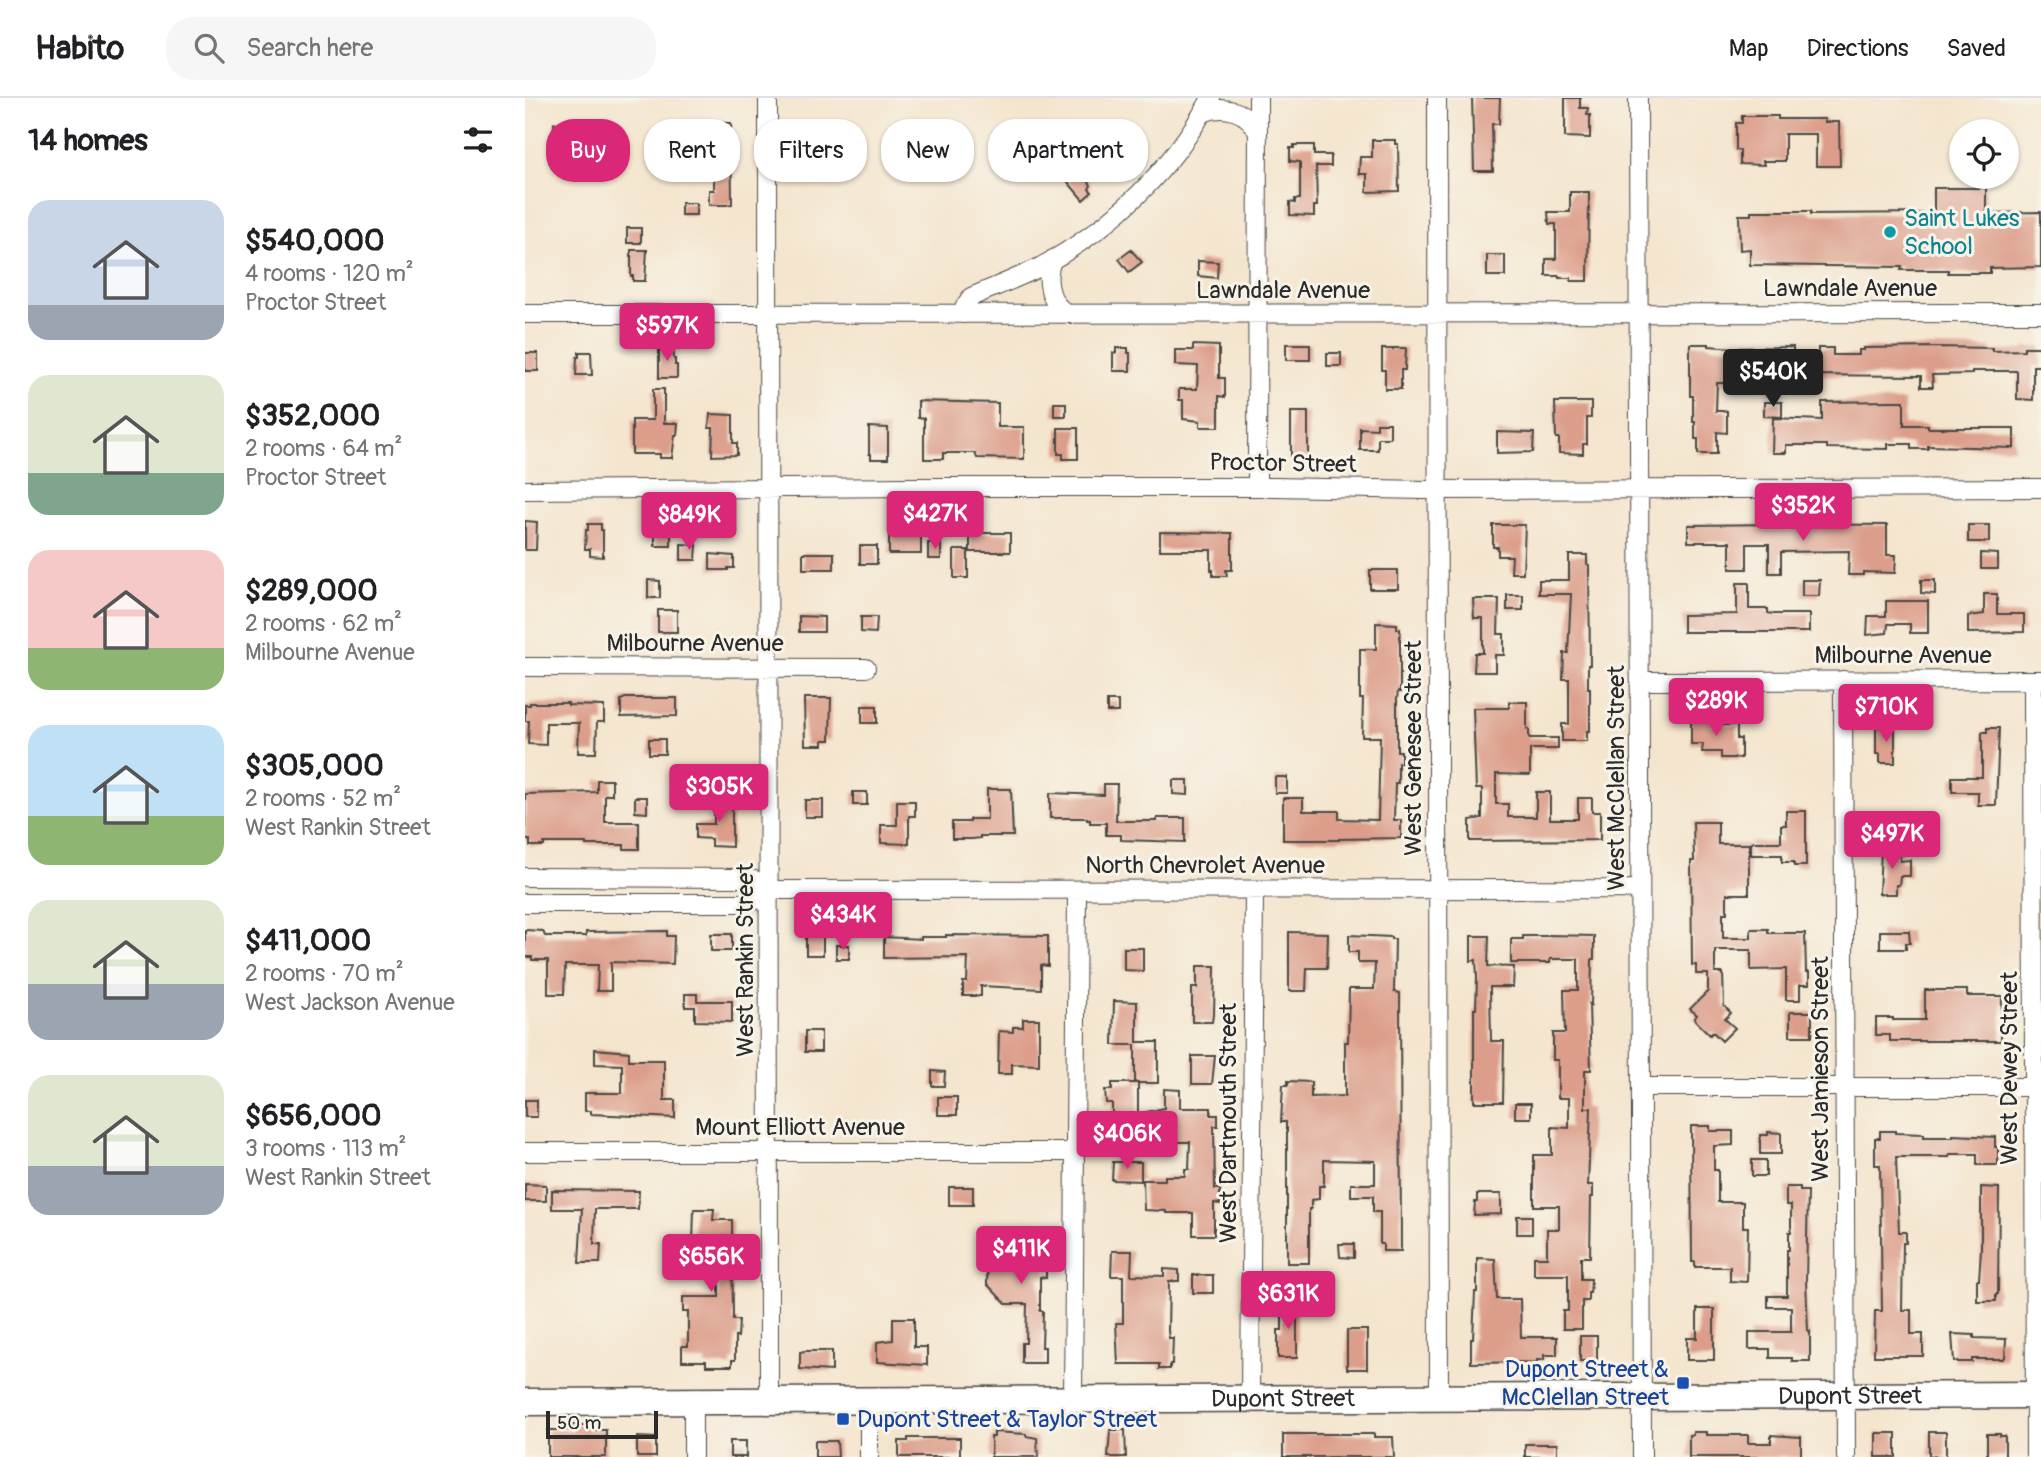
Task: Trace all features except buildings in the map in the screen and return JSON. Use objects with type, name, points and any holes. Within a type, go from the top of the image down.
[{"type":"street","name":"West Rankin Street","points":[[768,98],[769,1402]]},
{"type":"street","points":[[1257,487],[1258,98]]},
{"type":"street","name":"West Genesee Street","points":[[1437,98],[1439,1398]]},
{"type":"street","name":"West McClellan Street","points":[[1638,98],[1642,1457]]},
{"type":"street","points":[[964,314],[965,306],[971,298],[1053,259],[1105,224],[1132,201],[1171,159],[1207,106],[1239,113],[1250,120],[1258,133]]},
{"type":"street","points":[[1053,259],[1048,271],[1051,289],[1057,305],[1069,314]]},
{"type":"street","name":"Lawndale Avenue","points":[[525,314],[2041,313]]},
{"type":"street","name":"Proctor Street","points":[[525,490],[2041,488]]},
{"type":"street","name":"Milbourne Avenue","points":[[525,667],[866,667]]},
{"type":"street","name":"West Jamieson Street","points":[[1843,680],[1846,1457]]},
{"type":"street","name":"Milbourne Avenue","points":[[1640,681],[2037,680]]},
{"type":"street","name":"West Dewey Street","points":[[2035,1457],[2038,1395],[2037,680]]},
{"type":"street","name":"North Chevrolet Avenue","points":[[525,877],[747,878],[761,883],[769,890],[1640,889]]},
{"type":"street","name":"North Chevrolet Avenue","points":[[525,903],[744,903],[761,898],[769,890]]},
{"type":"street","points":[[1073,1400],[1077,890]]},
{"type":"street","name":"West Dartmouth Street","points":[[1250,1399],[1254,890]]},
{"type":"street","points":[[1641,1087],[2037,1087]]},
{"type":"street","name":"Mount Elliott Avenue","points":[[525,1152],[1075,1152]]},
{"type":"street","name":"Dupont Street","points":[[525,1402],[2038,1395]]},
{"type":"street","points":[[869,1401],[869,1457]]},
{"type":"street","points":[[693,1402],[693,1457]]},
{"type":"place","name":"Saint Lukes School","points":[[1890,232]]},
{"type":"place","name":"Dupont Street & McClellan Street","points":[[1683,1383]]},
{"type":"place","name":"Dupont Street & Taylor Street","points":[[843,1419]]}]
